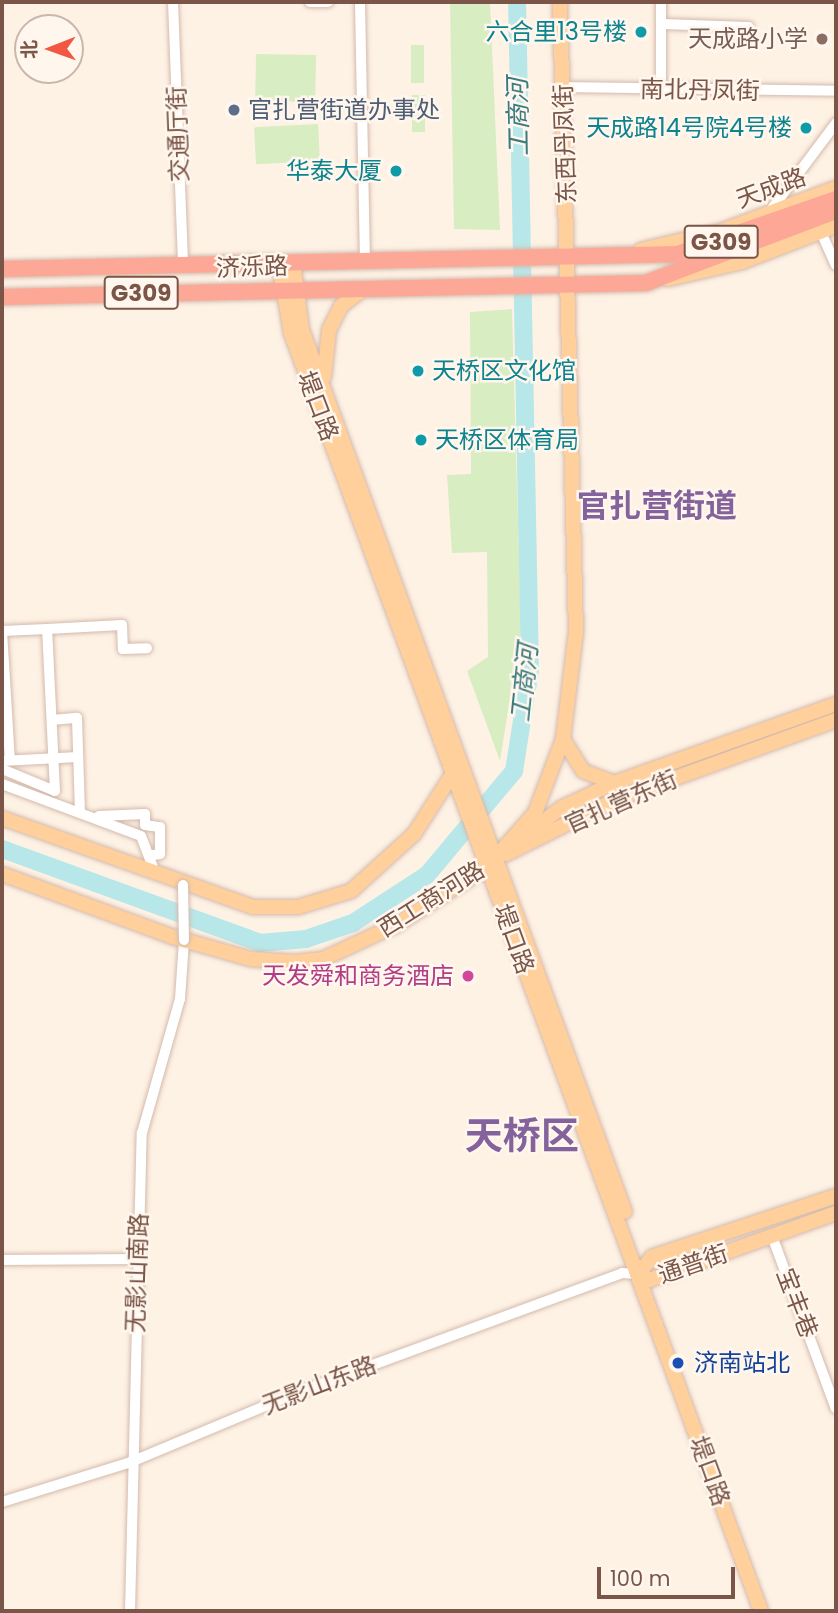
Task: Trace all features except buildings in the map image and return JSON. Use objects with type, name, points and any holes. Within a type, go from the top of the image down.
[{"type":"highway","name":"天成路","points":[[571,260],[716,244],[836,199]]},
{"type":"highway","name":"天成路","points":[[571,286],[646,282],[836,211]]},
{"type":"highway","name":"济泺路","points":[[2,270],[571,260]]},
{"type":"highway","name":"济泺路","points":[[2,297],[287,288],[571,286]]},
{"type":"main road","name":"东西丹凤街","points":[[560,2],[571,286]]},
{"type":"main road","name":"天成路","points":[[599,259],[721,231],[771,210],[836,188]]},
{"type":"main road","name":"天成路","points":[[646,282],[698,275],[836,226]]},
{"type":"main road","name":"堤口路","points":[[286,263],[291,333],[486,844],[483,869],[643,1272],[771,1611]]},
{"type":"main road","name":"西工商河路","points":[[2,874],[184,940],[251,959],[323,959],[396,925],[483,869],[503,853],[535,813],[562,739],[576,632],[571,286]]},
{"type":"main road","name":"堤口路","points":[[287,288],[457,766]]},
{"type":"main road","points":[[325,392],[329,330],[341,306],[365,288]]},
{"type":"main road","name":"官扎营东街","points":[[503,853],[561,808],[614,783],[836,704]]},
{"type":"main road","name":"官扎营东街","points":[[503,853],[617,799],[836,720]]},
{"type":"main road","name":"官扎营东街","points":[[562,739],[583,771],[614,783]]},
{"type":"main road","name":"西工商河路","points":[[2,818],[253,907],[326,904],[351,891],[414,834],[457,766]]},
{"type":"main road","name":"堤口路","points":[[486,844],[503,853],[643,1272],[761,1611]]},
{"type":"main road","name":"通普街","points":[[643,1272],[836,1196]]},
{"type":"main road","name":"通普街","points":[[643,1272],[772,1236],[836,1213]]},
{"type":"street","name":"交通厅街","points":[[173,2],[183,266]]},
{"type":"street","points":[[310,2],[328,2]]},
{"type":"street","points":[[360,2],[365,262]]},
{"type":"street","points":[[661,2],[661,90]]},
{"type":"street","points":[[661,24],[749,27]]},
{"type":"street","name":"南北丹凤街","points":[[564,87],[836,91]]},
{"type":"street","points":[[771,210],[836,123]]},
{"type":"street","points":[[821,232],[836,265]]},
{"type":"street","points":[[4,763],[2,631],[121,625],[123,649],[147,648]]},
{"type":"street","points":[[47,629],[56,797]]},
{"type":"street","points":[[52,720],[77,718],[80,812]]},
{"type":"street","points":[[4,763],[78,757]]},
{"type":"street","points":[[4,763],[80,812],[141,836],[153,855],[155,873]]},
{"type":"street","points":[[2,783],[56,797]]},
{"type":"street","points":[[93,817],[145,814],[145,825],[160,827],[160,853],[153,855]]},
{"type":"street","name":"无影山南路","points":[[130,1611],[131,1462],[142,1133],[180,999],[184,940],[183,884]]},
{"type":"street","name":"宝丰巷","points":[[772,1236],[836,1409]]},
{"type":"street","points":[[2,1261],[137,1259]]},
{"type":"street","name":"无影山东路","points":[[2,1502],[131,1462],[291,1395],[622,1273],[643,1272]]},
{"type":"green space","points":[[450,2],[490,2],[500,230],[454,229]]},
{"type":"green space","points":[[411,45],[424,45],[424,83],[411,83]]},
{"type":"green space","points":[[256,54],[316,55],[315,102],[255,101]]},
{"type":"green space","points":[[412,95],[425,95],[425,132],[412,132]]},
{"type":"green space","points":[[318,124],[320,161],[256,164],[254,127]]},
{"type":"green space","points":[[512,309],[521,630],[500,761],[467,671],[488,657],[487,552],[452,553],[447,475],[471,474],[470,312]]},
{"type":"waterway","name":"工商河","points":[[2,849],[260,943],[306,939],[353,923],[427,875],[514,771],[530,670],[517,2]]},
{"type":"place","name":"六合里13号楼","points":[[641,32]]},
{"type":"place","name":"天成路小学","points":[[822,39]]},
{"type":"place","name":"官扎营街道办事处","points":[[234,110]]},
{"type":"place","name":"天成路14号院4号楼","points":[[806,128]]},
{"type":"place","name":"华泰大厦","points":[[396,171]]},
{"type":"place","name":"天桥区文化馆","points":[[418,371]]},
{"type":"place","name":"天桥区体育局","points":[[421,440]]},
{"type":"place","name":"天发舜和商务酒店","points":[[468,976]]},
{"type":"place","name":"济南站北","points":[[678,1363]]},
{"type":"district","name":"官扎营街道","points":[[657,506]]},
{"type":"district","name":"天桥区","points":[[522,1136]]}]
